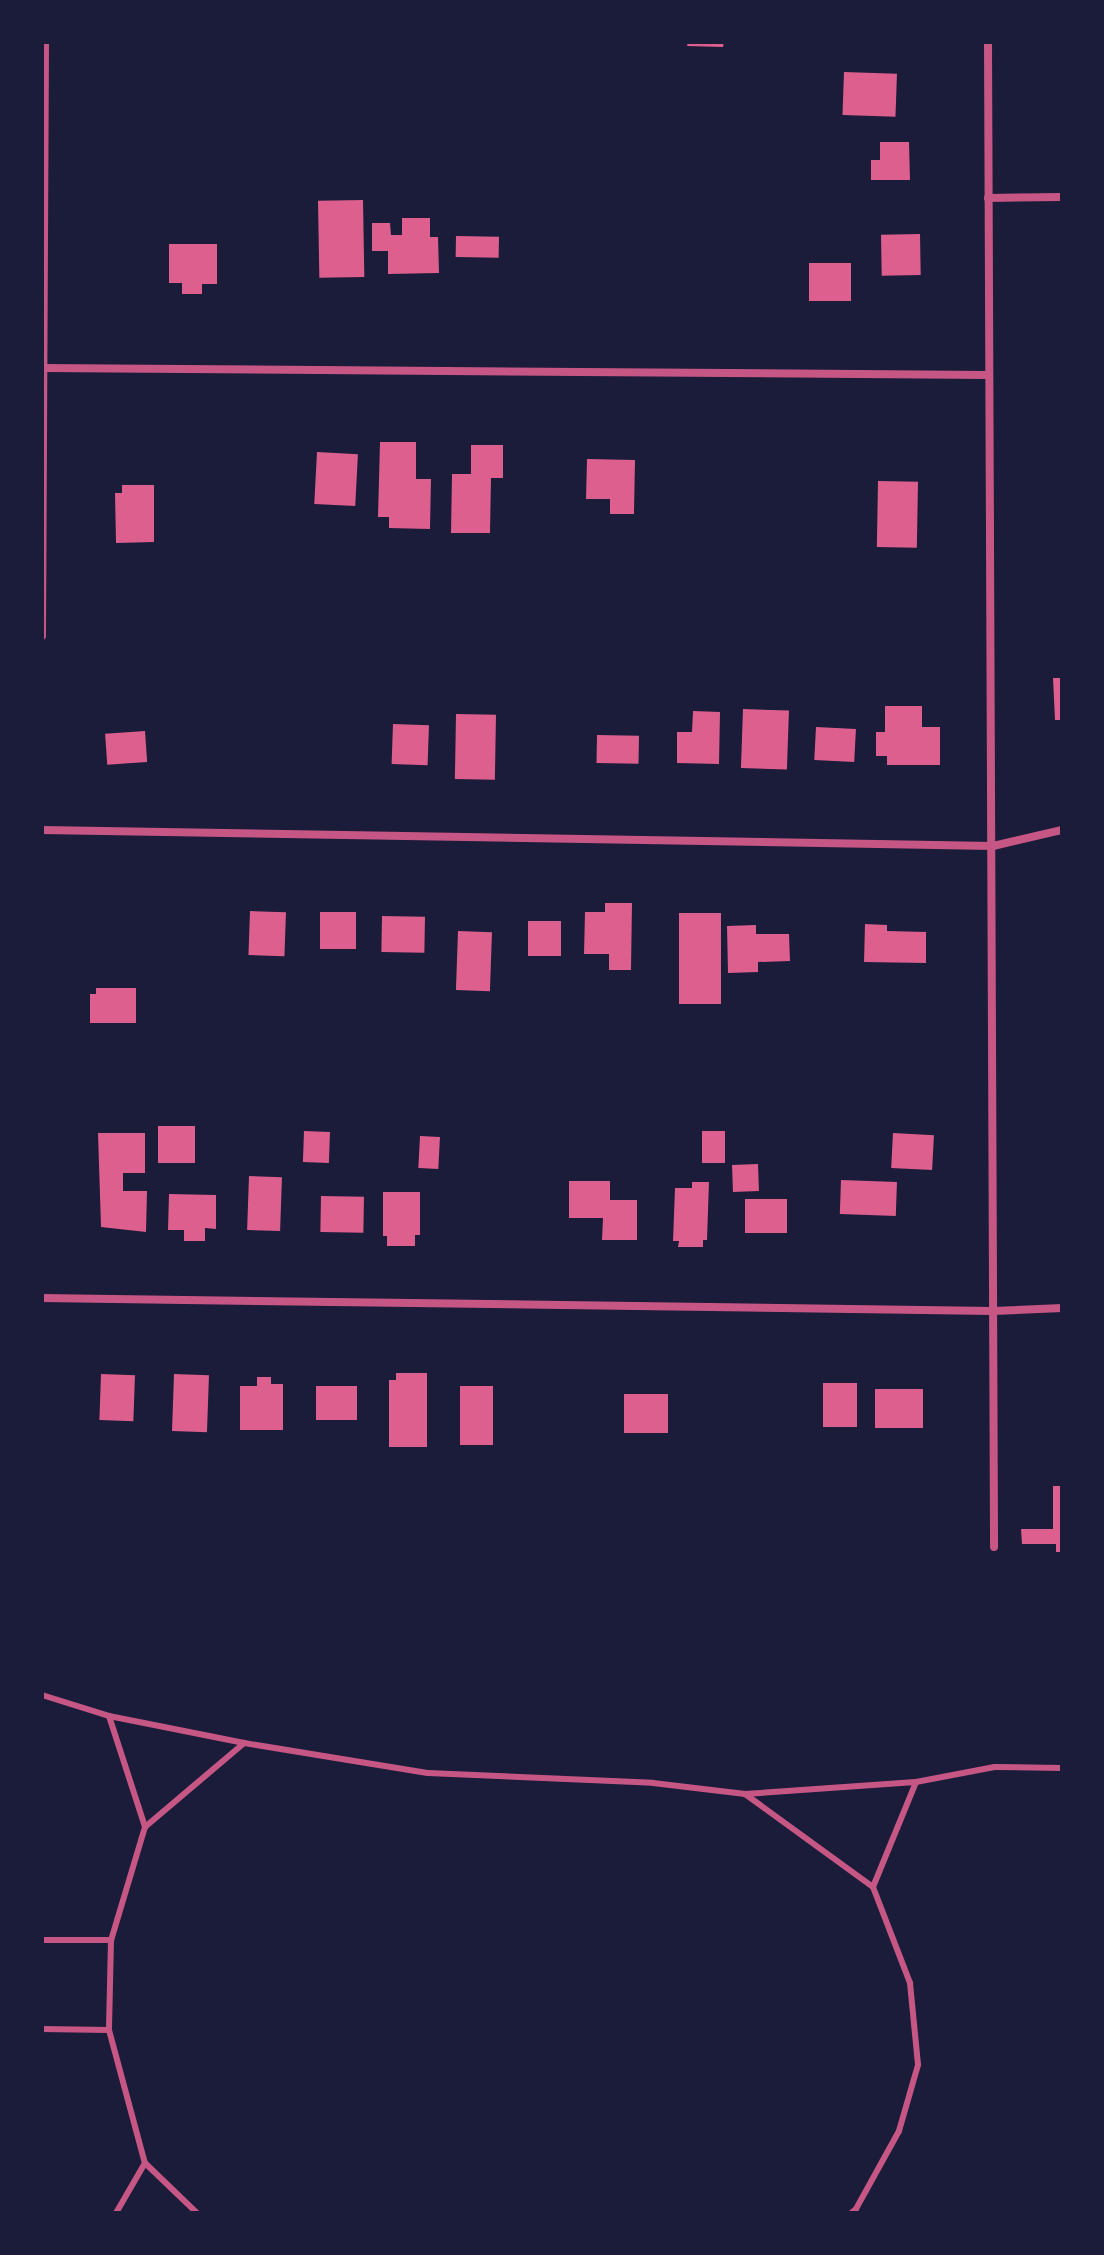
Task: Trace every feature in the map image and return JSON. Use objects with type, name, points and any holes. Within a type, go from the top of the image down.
[{"type":"street","points":[[42,636],[45,42]]},
{"type":"street","points":[[988,42],[994,1547]]},
{"type":"street","points":[[988,198],[1062,197]]},
{"type":"street","points":[[43,368],[988,375]]},
{"type":"street","points":[[42,830],[993,846],[1062,830]]},
{"type":"street","points":[[42,1298],[993,1311],[1062,1308]]},
{"type":"lane","points":[[42,1695],[109,1716],[244,1743],[428,1773],[653,1783],[745,1794],[916,1782],[995,1767],[1062,1768]]},
{"type":"lane","points":[[109,1716],[145,1827]]},
{"type":"lane","points":[[197,2213],[145,2163],[109,2030],[111,1940],[145,1827],[244,1743]]},
{"type":"lane","points":[[873,1887],[916,1782]]},
{"type":"lane","points":[[745,1794],[873,1887],[910,1983],[918,2065],[899,2131],[855,2212]]},
{"type":"lane","points":[[42,1940],[111,1940]]},
{"type":"lane","points":[[42,2029],[109,2030]]},
{"type":"lane","points":[[116,2213],[145,2163]]},
{"type":"building","points":[[688,42],[724,42],[723,47],[687,46]]},
{"type":"building","points":[[844,72],[897,74],[895,117],[842,115]]},
{"type":"building","points":[[880,142],[909,142],[910,180],[871,180],[871,160],[880,160]]},
{"type":"building","points":[[363,200],[364,277],[319,278],[318,201]]},
{"type":"building","points":[[402,218],[430,218],[430,237],[438,237],[439,273],[388,274],[388,251],[372,251],[372,223],[390,223],[391,235],[402,235]]},
{"type":"building","points":[[920,234],[921,275],[882,276],[881,235]]},
{"type":"building","points":[[456,236],[499,237],[499,258],[456,257]]},
{"type":"building","points":[[169,244],[217,244],[217,284],[202,284],[202,294],[182,294],[182,283],[169,283]]},
{"type":"building","points":[[809,263],[851,263],[851,301],[809,301]]},
{"type":"building","points":[[380,442],[416,442],[416,479],[431,479],[430,529],[389,528],[389,517],[378,517]]},
{"type":"building","points":[[471,445],[503,445],[503,478],[491,478],[490,533],[451,533],[452,474],[471,474]]},
{"type":"building","points":[[317,452],[358,454],[355,506],[314,504]]},
{"type":"building","points":[[587,459],[635,460],[634,514],[610,514],[610,499],[586,499]]},
{"type":"building","points":[[878,481],[918,482],[917,548],[877,547]]},
{"type":"building","points":[[122,485],[154,485],[154,542],[116,543],[115,493],[122,493]]},
{"type":"building","points":[[1053,678],[1062,678],[1062,720],[1055,720]]},
{"type":"building","points":[[885,706],[922,706],[922,727],[940,727],[940,765],[887,765],[887,756],[876,756],[876,732],[885,732]]},
{"type":"building","points":[[743,709],[789,711],[787,770],[741,768]]},
{"type":"building","points":[[693,711],[720,712],[719,764],[677,763],[677,732],[692,732]]},
{"type":"building","points":[[456,714],[496,715],[495,780],[455,779]]},
{"type":"building","points":[[393,724],[429,725],[428,765],[392,764]]},
{"type":"building","points":[[816,727],[856,729],[854,762],[814,760]]},
{"type":"building","points":[[145,731],[147,762],[107,765],[105,734]]},
{"type":"building","points":[[597,735],[639,736],[639,764],[597,763]]},
{"type":"building","points":[[605,903],[632,903],[631,970],[609,970],[609,954],[584,954],[585,912],[605,912]]},
{"type":"building","points":[[250,911],[286,912],[284,956],[248,955]]},
{"type":"building","points":[[320,912],[356,912],[356,949],[320,949]]},
{"type":"building","points":[[679,913],[721,913],[721,1004],[679,1004]]},
{"type":"building","points":[[382,916],[425,917],[424,953],[381,952]]},
{"type":"building","points":[[528,921],[561,921],[561,956],[528,956]]},
{"type":"building","points":[[865,924],[887,925],[887,931],[926,932],[926,963],[864,962]]},
{"type":"building","points":[[756,925],[756,934],[789,934],[790,961],[758,962],[758,972],[728,973],[727,926]]},
{"type":"building","points":[[458,931],[492,932],[490,991],[456,990]]},
{"type":"building","points":[[96,988],[136,988],[136,1023],[90,1023],[90,994],[96,994]]},
{"type":"building","points":[[158,1126],[195,1126],[195,1163],[158,1163]]},
{"type":"building","points":[[304,1131],[330,1132],[329,1163],[303,1162]]},
{"type":"building","points":[[702,1131],[725,1131],[725,1163],[702,1163]]},
{"type":"building","points":[[98,1133],[145,1133],[145,1173],[123,1173],[123,1191],[147,1191],[146,1232],[101,1227]]},
{"type":"building","points":[[893,1133],[934,1135],[932,1170],[891,1168]]},
{"type":"building","points":[[420,1136],[440,1137],[438,1169],[418,1168]]},
{"type":"building","points":[[758,1164],[759,1191],[733,1192],[732,1165]]},
{"type":"building","points":[[249,1176],[282,1177],[280,1231],[247,1230]]},
{"type":"building","points":[[841,1180],[897,1182],[896,1216],[840,1214]]},
{"type":"building","points":[[569,1181],[610,1181],[610,1200],[637,1200],[637,1240],[602,1240],[603,1218],[569,1218]]},
{"type":"building","points":[[692,1182],[709,1182],[707,1240],[703,1240],[703,1247],[678,1247],[679,1241],[673,1241],[675,1188],[692,1188]]},
{"type":"building","points":[[383,1192],[420,1192],[420,1235],[415,1235],[415,1246],[387,1246],[387,1236],[383,1236]]},
{"type":"building","points":[[169,1194],[216,1195],[216,1229],[205,1228],[205,1241],[184,1241],[184,1230],[168,1230]]},
{"type":"building","points":[[321,1196],[364,1197],[363,1233],[320,1232]]},
{"type":"building","points":[[745,1199],[787,1199],[787,1233],[745,1233]]},
{"type":"building","points":[[396,1373],[427,1373],[427,1447],[389,1447],[389,1380],[396,1380]]},
{"type":"building","points":[[101,1374],[135,1375],[133,1421],[99,1420]]},
{"type":"building","points":[[174,1374],[209,1375],[207,1432],[172,1431]]},
{"type":"building","points":[[257,1377],[271,1377],[271,1384],[283,1384],[283,1430],[240,1430],[240,1386],[257,1386]]},
{"type":"building","points":[[823,1383],[857,1383],[857,1427],[823,1427]]},
{"type":"building","points":[[316,1386],[357,1386],[357,1420],[316,1420]]},
{"type":"building","points":[[460,1386],[493,1386],[493,1445],[460,1445]]},
{"type":"building","points":[[875,1389],[923,1389],[923,1428],[875,1428]]},
{"type":"building","points":[[624,1394],[668,1394],[668,1433],[624,1433]]},
{"type":"building","points":[[1053,1486],[1062,1486],[1062,1552],[1056,1552],[1056,1544],[1022,1544],[1021,1529],[1053,1529]]}]
